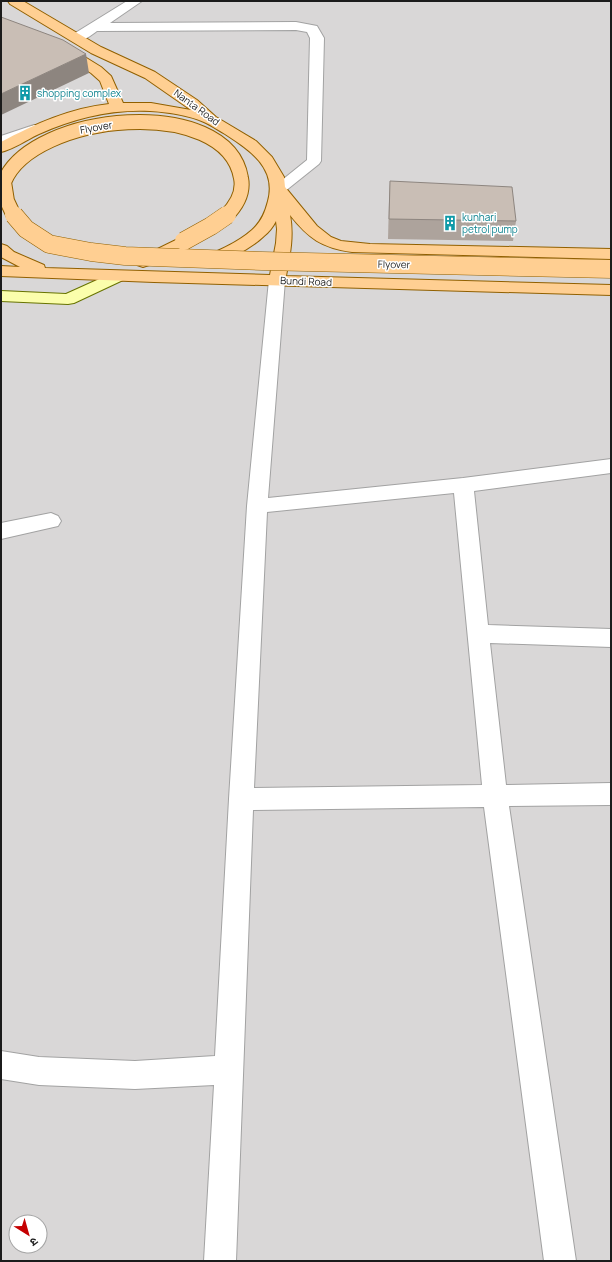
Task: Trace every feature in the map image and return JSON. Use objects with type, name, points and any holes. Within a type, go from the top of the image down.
[{"type":"main road","name":"Nanta Road","points":[[14,1],[96,50],[150,75],[192,103],[211,120],[251,144],[267,160],[276,177],[285,229],[277,280]]},
{"type":"main road","points":[[48,40],[96,70],[106,79],[117,106]]},
{"type":"main road","points":[[1,148],[38,128],[94,110],[117,106],[155,108],[187,112],[211,120]]},
{"type":"main road","name":"Flyover","points":[[117,276],[184,241],[207,229],[223,218],[235,206],[241,195],[242,185],[239,166],[234,157],[224,147],[207,136],[180,126],[139,122],[103,124],[60,134],[16,161],[4,182],[7,205],[24,229],[49,244],[91,253],[148,257],[240,261],[611,269]]},
{"type":"main road","points":[[279,189],[314,232],[326,240],[347,247],[370,249],[611,254]]},
{"type":"main road","points":[[154,277],[195,265],[239,247],[256,235],[271,217],[279,189]]},
{"type":"main road","points":[[1,249],[8,255],[46,273]]},
{"type":"main road","name":"Bundi Road","points":[[1,271],[117,276],[611,290]]},
{"type":"street","points":[[77,38],[136,1]]},
{"type":"street","points":[[95,27],[296,26],[312,29],[317,38],[314,161],[279,189]]},
{"type":"street","points":[[1,141],[38,128]]},
{"type":"street","points":[[1,296],[68,299],[117,276]]},
{"type":"street","points":[[220,1261],[230,1070],[241,799],[257,506],[277,280]]},
{"type":"street","points":[[257,506],[463,485],[611,466]]},
{"type":"street","points":[[463,485],[496,795],[560,1261]]},
{"type":"street","points":[[1,531],[51,520]]},
{"type":"street","points":[[478,634],[611,638]]},
{"type":"street","points":[[241,799],[611,794]]},
{"type":"street","points":[[1,1065],[39,1071],[135,1075],[230,1070]]},
{"type":"shaded area","points":[[1,1],[611,1],[611,1261],[1,1261]]},
{"type":"building","points":[[1,17],[63,40],[86,54],[1,94]]},
{"type":"building","points":[[390,181],[512,187],[516,221],[389,219]]},
{"type":"place","name":"shopping complex","points":[[25,93]]},
{"type":"place","name":"kunhari petrol pump","points":[[450,223]]}]
